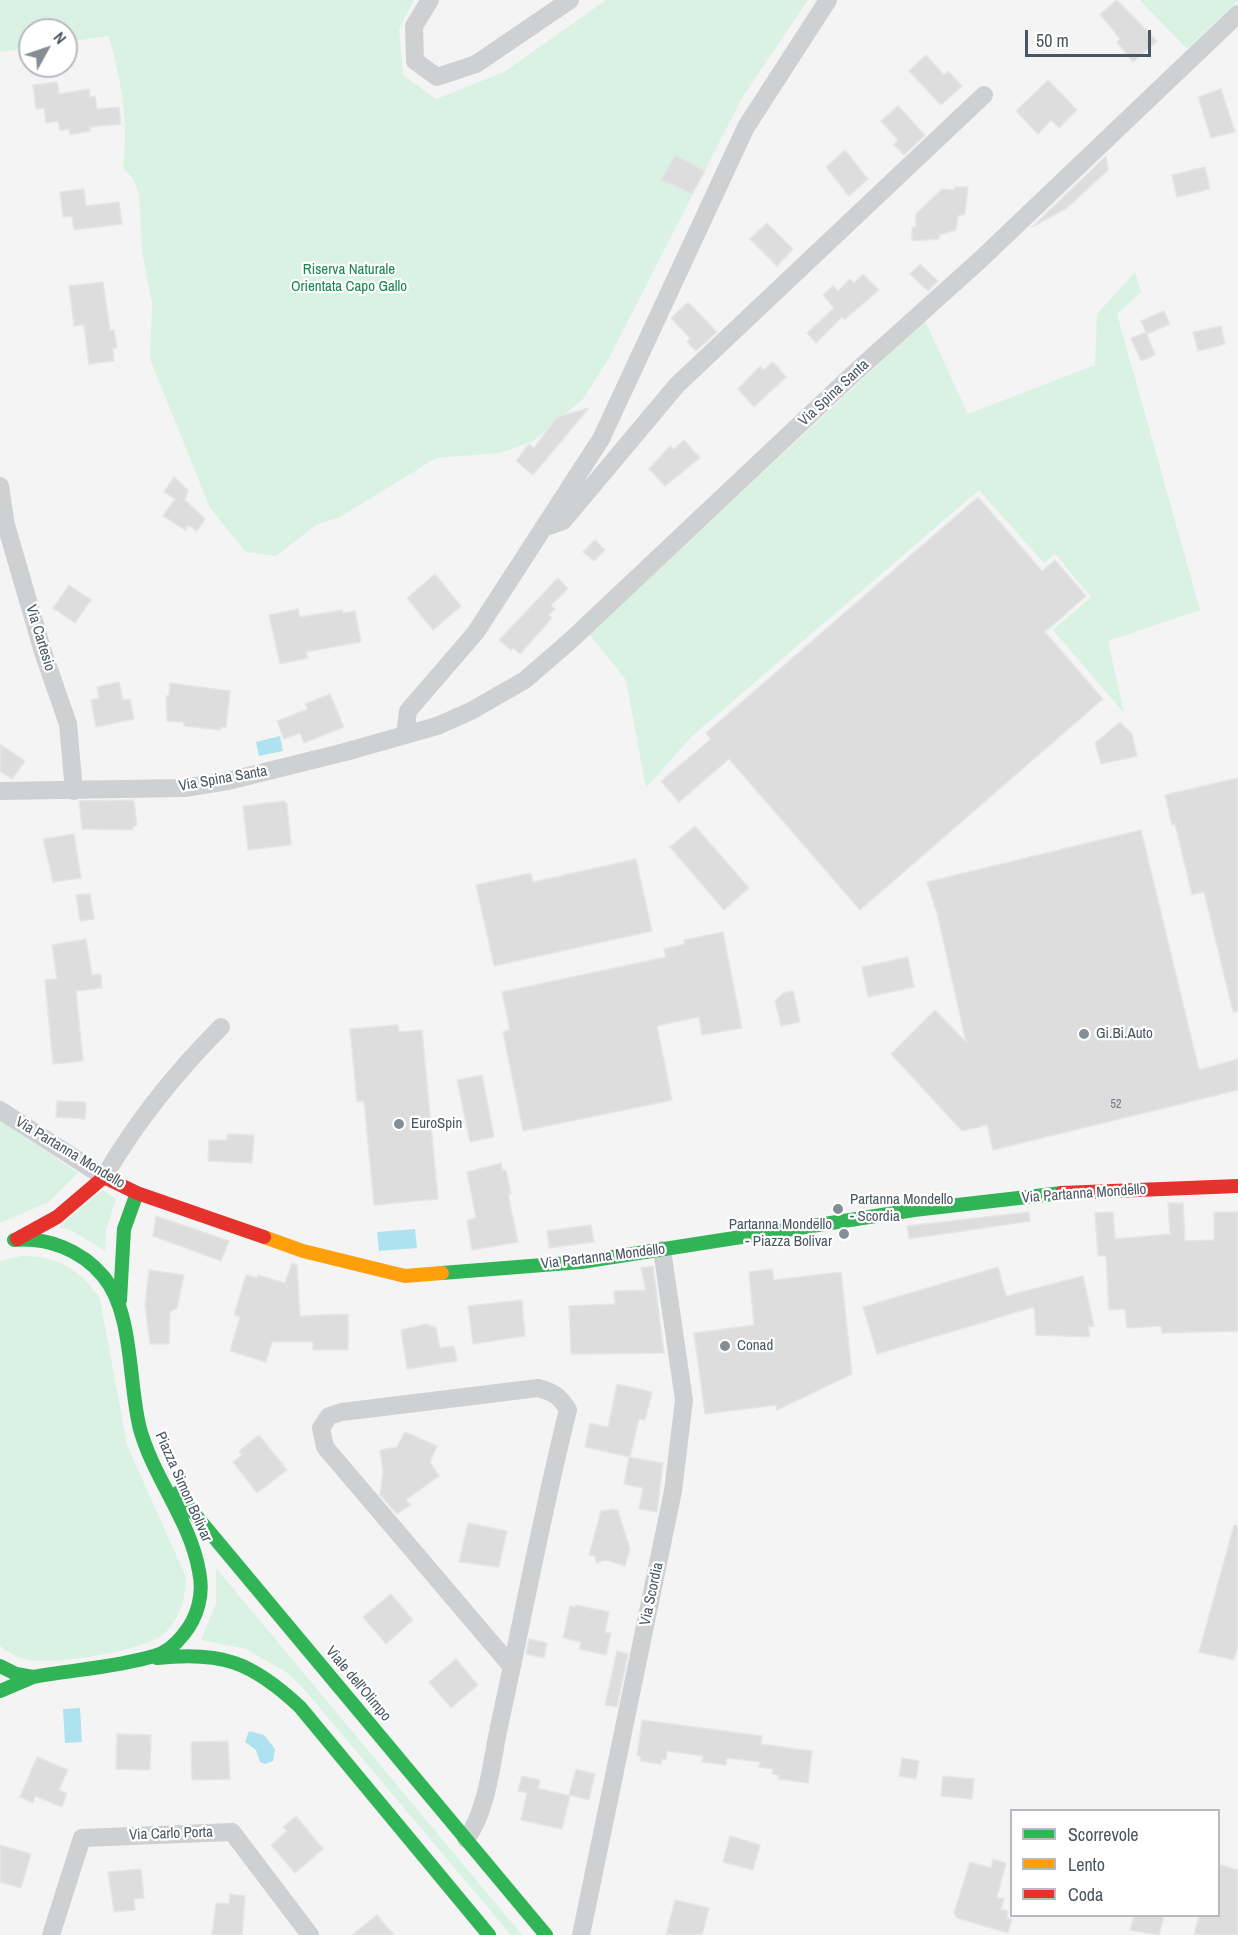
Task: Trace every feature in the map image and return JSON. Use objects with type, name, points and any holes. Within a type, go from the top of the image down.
[{"type":"main road","name":"Via Partanna Mondello","points":[[104,1178],[138,1193],[303,1251],[405,1276],[581,1262],[914,1210],[1059,1194],[1238,1186]]},
{"type":"main road","points":[[17,1239],[57,1217],[104,1178]]},
{"type":"main road","points":[[120,1310],[121,1246],[128,1212],[138,1193]]},
{"type":"main road","name":"Piazza Simon Bolivar","points":[[0,1246],[17,1239],[50,1242],[79,1253],[104,1275],[113,1288],[120,1310],[136,1415],[147,1454],[191,1545],[197,1562],[201,1589],[197,1610],[183,1637],[168,1650],[142,1660],[33,1677],[16,1674],[0,1666]]},
{"type":"main road","name":"Viale dell'Olimpo","points":[[147,1454],[182,1500],[546,1935]]},
{"type":"main road","points":[[142,1660],[200,1654],[217,1655],[247,1665],[281,1688],[300,1707],[489,1935]]},
{"type":"main road","points":[[0,1691],[33,1677]]},
{"type":"street","points":[[430,0],[414,26],[415,61],[437,78],[476,64],[570,0]]},
{"type":"street","points":[[405,735],[408,711],[476,632],[601,439],[683,256],[746,127],[828,0]]},
{"type":"street","name":"Via Spina Santa","points":[[0,791],[184,788],[228,781],[436,726],[480,706],[525,680],[851,376],[981,260],[1238,14]]},
{"type":"street","points":[[543,528],[563,521],[677,385],[984,95]]},
{"type":"street","name":"Via Cartesio","points":[[0,486],[13,548],[43,652],[68,724],[74,791]]},
{"type":"street","points":[[104,1178],[152,1105],[191,1057],[221,1027]]},
{"type":"street","name":"Via Partanna Mondello","points":[[0,1110],[104,1178]]},
{"type":"street","name":"Via Scordia","points":[[581,1935],[673,1491],[684,1400],[662,1250]]},
{"type":"street","points":[[466,1839],[474,1829],[482,1805],[512,1667],[551,1477],[568,1410],[562,1399],[552,1392],[538,1388],[342,1412],[329,1416],[321,1428],[325,1447],[512,1667]]},
{"type":"street","name":"Via Carlo Porta","points":[[51,1935],[82,1838],[232,1832],[310,1935]]},
{"type":"green space","name":"Riserva Naturale Orientata Capo Gallo","points":[[0,0],[414,0],[399,29],[403,75],[436,99],[504,72],[606,0],[808,0],[742,98],[609,358],[583,399],[533,441],[500,453],[436,458],[340,517],[316,525],[276,556],[246,552],[210,508],[150,359],[152,304],[142,251],[139,194],[133,179],[123,167],[125,133],[123,101],[109,36],[78,40],[78,18],[18,18],[18,50],[0,52]]},
{"type":"green space","points":[[1140,0],[1238,0],[1238,1],[1187,49]]},
{"type":"green space","points":[[1135,272],[1141,292],[1117,314],[1200,610],[1108,641],[1124,713],[1053,630],[1091,597],[1055,554],[1044,563],[979,490],[691,737],[646,788],[626,680],[589,634],[925,321],[968,414],[1095,365],[1097,314]]},
{"type":"green space","points":[[0,1120],[78,1173],[49,1202],[0,1223]]},
{"type":"green space","points":[[103,1190],[116,1199],[106,1230],[105,1251],[71,1230],[59,1227]]},
{"type":"green space","points":[[21,1256],[57,1261],[84,1279],[100,1299],[127,1445],[186,1577],[181,1606],[166,1632],[156,1639],[121,1651],[42,1661],[21,1658],[0,1646],[0,1261]]},
{"type":"green space","points":[[216,1568],[522,1935],[511,1935],[303,1688],[286,1672],[246,1649],[201,1640],[216,1603]]},
{"type":"water","points":[[280,736],[283,751],[259,756],[256,742]]},
{"type":"water","points":[[415,1229],[417,1248],[379,1251],[377,1232]]},
{"type":"water","points":[[80,1708],[82,1742],[65,1743],[63,1709]]},
{"type":"water","points":[[249,1731],[264,1735],[275,1749],[273,1761],[265,1764],[260,1762],[256,1750],[245,1742]]},
{"type":"building","points":[[1117,0],[1157,41],[1133,62],[1117,42],[1120,39],[1100,14]]},
{"type":"building","points":[[926,55],[944,75],[948,71],[962,86],[941,105],[909,71]]},
{"type":"building","points":[[1048,80],[1077,110],[1059,128],[1051,120],[1038,134],[1016,111]]},
{"type":"building","points":[[57,82],[59,94],[89,89],[90,97],[95,96],[97,109],[119,107],[121,124],[90,127],[90,131],[70,135],[69,129],[60,131],[58,121],[46,123],[44,108],[36,109],[33,85]]},
{"type":"building","points":[[1221,89],[1235,132],[1211,138],[1198,97]]},
{"type":"building","points":[[898,106],[925,135],[904,155],[894,145],[898,140],[881,121]]},
{"type":"building","points":[[845,150],[868,179],[849,196],[826,167]]},
{"type":"building","points":[[675,155],[705,171],[692,194],[661,180]]},
{"type":"building","points":[[1106,156],[1108,170],[1067,208],[1032,227]]},
{"type":"building","points":[[1205,167],[1210,189],[1177,197],[1172,175]]},
{"type":"building","points":[[954,187],[968,187],[965,214],[958,216],[956,230],[939,235],[939,239],[912,241],[912,227],[916,227],[916,214],[942,189],[954,190]]},
{"type":"building","points":[[84,189],[86,206],[119,202],[122,224],[74,230],[72,216],[63,217],[60,192]]},
{"type":"building","points":[[767,223],[793,249],[777,266],[750,239]]},
{"type":"building","points":[[920,264],[938,281],[928,291],[910,274]]},
{"type":"building","points":[[863,274],[879,290],[844,320],[842,317],[816,343],[807,333],[834,308],[823,295],[833,286],[838,291],[850,279],[854,283]]},
{"type":"building","points":[[103,282],[110,330],[114,330],[117,348],[113,348],[114,361],[89,364],[84,325],[74,326],[69,286]]},
{"type":"building","points":[[688,302],[717,332],[696,351],[687,342],[690,338],[671,318]]},
{"type":"building","points":[[1164,311],[1170,324],[1147,334],[1141,321]]},
{"type":"building","points":[[1221,326],[1225,344],[1198,351],[1193,332]]},
{"type":"building","points":[[1146,332],[1155,355],[1141,361],[1131,338]]},
{"type":"building","points":[[773,362],[786,377],[754,407],[738,389],[760,366],[763,370]]},
{"type":"building","points":[[589,408],[533,475],[516,461],[529,444],[534,448],[557,417]]},
{"type":"building","points":[[684,440],[700,458],[665,486],[649,469],[670,446],[674,449]]},
{"type":"building","points":[[174,477],[188,490],[185,500],[205,519],[197,531],[188,525],[185,530],[163,516],[175,499],[164,492]]},
{"type":"building","points":[[978,497],[1042,571],[1055,560],[1086,596],[1045,632],[1103,699],[860,910],[729,759],[679,802],[661,781],[711,739],[706,733]]},
{"type":"building","points":[[595,540],[605,550],[594,561],[583,552]]},
{"type":"building","points":[[435,574],[461,606],[433,630],[407,598]]},
{"type":"building","points":[[558,578],[568,589],[551,605],[555,609],[549,615],[552,618],[520,654],[513,648],[511,650],[499,640]]},
{"type":"building","points":[[69,585],[91,600],[75,623],[53,608]]},
{"type":"building","points":[[298,609],[300,617],[342,610],[343,613],[355,611],[361,642],[306,652],[308,658],[280,664],[269,615]]},
{"type":"building","points":[[119,682],[123,700],[130,699],[134,719],[96,727],[91,700],[99,698],[97,687]]},
{"type":"building","points":[[170,683],[230,691],[226,727],[221,727],[221,730],[184,726],[184,722],[167,721],[166,696],[169,696]]},
{"type":"building","points":[[330,694],[344,727],[304,743],[300,733],[284,739],[277,721],[308,709],[305,704]]},
{"type":"building","points":[[1120,722],[1132,734],[1137,756],[1101,764],[1095,743]]},
{"type":"building","points":[[0,744],[25,761],[12,779],[0,771]]},
{"type":"building","points":[[1238,778],[1238,1011],[1233,1012],[1204,892],[1192,895],[1175,824],[1172,825],[1165,795]]},
{"type":"building","points":[[134,800],[137,826],[133,826],[133,830],[82,829],[79,801]]},
{"type":"building","points":[[284,801],[287,804],[291,845],[248,850],[243,806]]},
{"type":"building","points":[[695,826],[749,888],[724,910],[670,847]]},
{"type":"building","points":[[1141,830],[1199,1070],[1238,1059],[1238,1090],[993,1150],[987,1125],[962,1131],[891,1054],[935,1010],[966,1042],[937,913],[927,882]]},
{"type":"building","points":[[74,834],[81,878],[53,882],[43,839]]},
{"type":"building","points":[[636,859],[652,931],[494,966],[476,885],[531,873],[533,882]]},
{"type":"building","points":[[90,894],[94,919],[80,921],[76,895]]},
{"type":"building","points":[[723,932],[742,1028],[702,1035],[699,1017],[657,1026],[672,1100],[523,1131],[503,1032],[510,1030],[502,992],[666,957],[664,949],[685,944],[684,940]]},
{"type":"building","points":[[86,939],[92,975],[101,974],[102,988],[76,991],[83,1061],[53,1064],[45,980],[57,979],[52,945]]},
{"type":"building","points":[[908,957],[914,987],[868,997],[862,967]]},
{"type":"building","points":[[793,991],[800,1022],[781,1026],[775,1001],[783,993]]},
{"type":"building","name":"EuroSpin","points":[[398,1025],[399,1032],[422,1030],[438,1199],[374,1205],[364,1101],[357,1102],[350,1029]]},
{"type":"building","points":[[482,1075],[494,1137],[470,1142],[457,1080]]},
{"type":"building","points":[[57,1101],[86,1102],[85,1119],[56,1117]]},
{"type":"building","points":[[227,1134],[254,1135],[252,1163],[208,1161],[209,1140],[227,1140]]},
{"type":"building","points":[[501,1163],[503,1171],[506,1170],[511,1194],[508,1194],[518,1242],[472,1250],[467,1221],[476,1217],[467,1172]]},
{"type":"building","points":[[1168,1203],[1183,1203],[1185,1241],[1214,1240],[1214,1212],[1238,1212],[1238,1331],[1162,1333],[1161,1326],[1127,1328],[1125,1309],[1109,1310],[1106,1256],[1098,1256],[1095,1213],[1113,1212],[1115,1239],[1170,1234]]},
{"type":"building","points":[[1029,1212],[1030,1221],[909,1239],[907,1226]]},
{"type":"building","points":[[156,1216],[229,1241],[221,1261],[153,1236]]},
{"type":"building","points":[[591,1225],[594,1242],[549,1248],[547,1231]]},
{"type":"building","points":[[292,1263],[297,1265],[300,1316],[348,1314],[348,1350],[313,1350],[313,1342],[272,1342],[266,1362],[230,1351],[240,1317],[234,1315],[246,1275],[257,1278],[258,1275],[285,1283]]},
{"type":"building","points":[[653,1266],[664,1353],[571,1354],[569,1306],[615,1304],[614,1291],[646,1290],[641,1268]]},
{"type":"building","points":[[998,1267],[1006,1296],[1083,1276],[1094,1326],[1088,1327],[1090,1337],[1036,1335],[1034,1307],[877,1354],[863,1307]]},
{"type":"building","points":[[772,1269],[774,1280],[841,1272],[852,1374],[777,1410],[776,1405],[705,1414],[694,1333],[754,1325],[749,1272]]},
{"type":"building","points":[[149,1270],[184,1275],[177,1308],[170,1312],[169,1344],[150,1344],[145,1305]]},
{"type":"building","points":[[522,1300],[525,1336],[473,1344],[468,1306]]},
{"type":"building","points":[[426,1324],[436,1328],[440,1348],[454,1346],[457,1361],[407,1369],[401,1330]]},
{"type":"building","points":[[617,1384],[652,1392],[645,1420],[639,1419],[630,1457],[585,1447],[590,1423],[608,1427]]},
{"type":"building","points":[[405,1432],[437,1446],[430,1462],[439,1476],[406,1500],[410,1505],[397,1514],[380,1495],[383,1472],[380,1450],[397,1447]]},
{"type":"building","points":[[259,1435],[287,1470],[257,1493],[233,1462],[242,1455],[239,1451]]},
{"type":"building","points":[[629,1457],[663,1463],[657,1512],[639,1509],[643,1488],[624,1484]]},
{"type":"building","points":[[612,1509],[618,1511],[630,1549],[625,1566],[606,1560],[596,1563],[595,1556],[589,1555],[601,1511]]},
{"type":"building","points":[[468,1523],[507,1531],[499,1567],[459,1562]]},
{"type":"building","points":[[1234,1525],[1238,1526],[1238,1645],[1234,1660],[1199,1652]]},
{"type":"building","points":[[391,1594],[413,1620],[386,1644],[363,1617]]},
{"type":"building","points":[[576,1605],[609,1612],[605,1632],[611,1633],[606,1655],[579,1649],[581,1642],[563,1638],[570,1606],[576,1607]]},
{"type":"building","points":[[529,1639],[547,1643],[544,1658],[526,1654]]},
{"type":"building","points":[[617,1651],[628,1654],[617,1707],[605,1705]]},
{"type":"building","points":[[456,1659],[478,1685],[451,1708],[429,1682]]},
{"type":"building","points":[[642,1720],[762,1736],[761,1744],[812,1751],[808,1783],[778,1779],[779,1775],[772,1774],[773,1769],[759,1767],[760,1762],[727,1758],[726,1765],[702,1762],[703,1756],[667,1751],[666,1760],[662,1759],[661,1764],[640,1761],[641,1756],[637,1756]]},
{"type":"building","points":[[117,1734],[151,1735],[150,1770],[116,1769]]},
{"type":"building","points":[[228,1741],[230,1779],[192,1780],[191,1742]]},
{"type":"building","points":[[37,1757],[68,1770],[59,1790],[67,1793],[62,1807],[35,1796],[33,1803],[20,1797]]},
{"type":"building","points":[[902,1758],[919,1761],[916,1779],[899,1776]]},
{"type":"building","points":[[576,1769],[595,1774],[589,1800],[569,1795]]},
{"type":"building","points":[[522,1776],[540,1780],[538,1788],[570,1796],[562,1829],[521,1820],[527,1793],[518,1791]]},
{"type":"building","points":[[943,1776],[974,1779],[972,1799],[941,1796]]},
{"type":"building","points":[[296,1816],[323,1849],[295,1873],[271,1845],[287,1831],[283,1827]]},
{"type":"building","points":[[730,1836],[760,1845],[753,1870],[723,1862]]},
{"type":"building","points":[[0,1845],[31,1854],[21,1888],[0,1882]]},
{"type":"building","points":[[993,1859],[1006,1863],[997,1897],[1004,1899],[1001,1909],[1008,1911],[1007,1918],[1012,1919],[1008,1933],[957,1918],[954,1913],[970,1862],[991,1868]]},
{"type":"building","points":[[1220,1865],[1238,1870],[1238,1935],[1194,1935],[1199,1917],[1220,1917]]},
{"type":"building","points":[[141,1869],[144,1898],[134,1899],[135,1910],[114,1912],[108,1872]]},
{"type":"building","points":[[230,1894],[245,1896],[242,1935],[212,1935],[216,1903],[229,1904]]},
{"type":"building","points":[[675,1900],[709,1908],[702,1935],[666,1935]]},
{"type":"building","points":[[377,1915],[394,1935],[352,1935]]},
{"type":"building","points":[[1134,1917],[1164,1917],[1159,1935],[1130,1930]]},
{"type":"traffic: fast","points":[[120,1300],[124,1229],[137,1193]]},
{"type":"traffic: fast","points":[[442,1273],[581,1262],[914,1210],[1062,1193]]},
{"type":"traffic: fast","points":[[0,1666],[16,1674],[33,1677],[125,1663],[158,1655],[174,1645],[193,1621],[201,1588],[199,1571],[188,1534],[154,1465],[140,1429],[129,1349],[120,1309],[113,1291],[103,1276],[74,1252],[51,1243],[14,1240]]},
{"type":"traffic: fast","points":[[177,1493],[546,1935]]},
{"type":"traffic: fast","points":[[157,1658],[200,1656],[235,1663],[267,1679],[283,1692],[300,1707],[489,1935]]},
{"type":"traffic: fast","points":[[0,1691],[33,1677]]},
{"type":"traffic: slow","points":[[264,1237],[303,1251],[405,1276],[442,1273]]},
{"type":"traffic: jam","points":[[17,1239],[57,1217],[104,1177],[137,1193],[264,1237]]},
{"type":"traffic: jam","points":[[1062,1193],[1238,1186]]},
{"type":"place","name":"Gi.Bi.Auto","points":[[1084,1034]]},
{"type":"place","name":"EuroSpin","points":[[399,1124]]},
{"type":"place","name":"Partanna Mondello - Scordia","points":[[838,1209]]},
{"type":"place","name":"Partanna Mondello - Piazza Bolivar","points":[[844,1234]]},
{"type":"place","name":"Conad","points":[[725,1346]]}]
